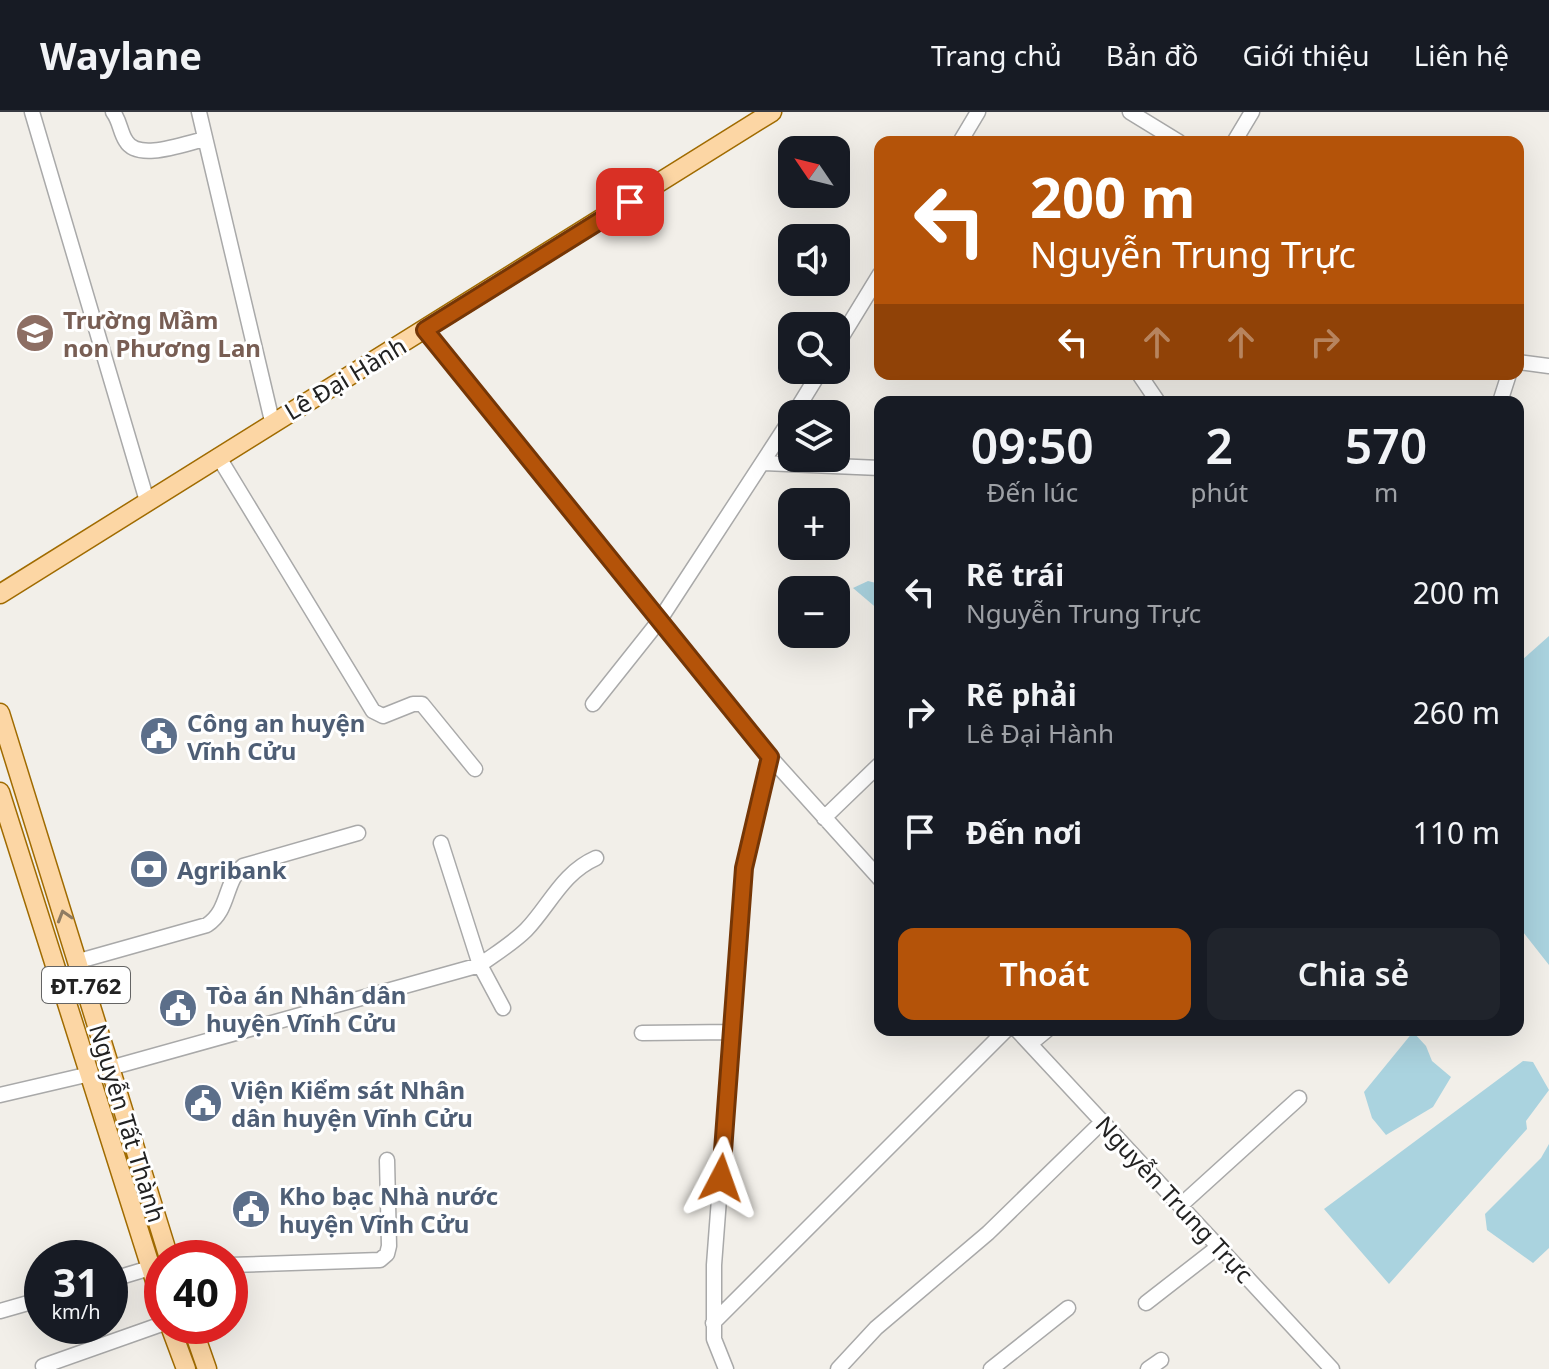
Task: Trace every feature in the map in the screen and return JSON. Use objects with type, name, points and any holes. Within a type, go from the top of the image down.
[{"type":"main road","name":"Lê Đại Hành","points":[[0,594],[272,421],[425,330],[772,112]]},
{"type":"main road","name":"Nguyễn Tất Thành","points":[[0,713],[163,1240]]},
{"type":"main road","name":"Nguyễn Tất Thành","points":[[0,792],[144,1249]]},
{"type":"main road","points":[[8,820],[31,813]]},
{"type":"main road","points":[[90,1074],[110,1068]]},
{"type":"main road","points":[[177,1344],[186,1369]]},
{"type":"main road","points":[[198,1344],[207,1369]]},
{"type":"street","points":[[32,112],[147,501]]},
{"type":"street","points":[[113,112],[126,143],[136,150],[148,151],[205,139]]},
{"type":"street","points":[[199,112],[272,421]]},
{"type":"street","points":[[964,136],[978,112]]},
{"type":"street","points":[[1130,112],[1169,136]]},
{"type":"street","points":[[1238,136],[1252,112]]},
{"type":"street","points":[[850,323],[874,284]]},
{"type":"street","points":[[425,330],[770,757],[874,872]]},
{"type":"street","points":[[1524,363],[1549,366]]},
{"type":"street","points":[[593,704],[659,621],[778,440]]},
{"type":"street","points":[[218,456],[373,711],[383,716],[413,704],[422,704],[475,769]]},
{"type":"street","points":[[764,463],[874,468]]},
{"type":"street","points":[[726,1369],[714,1339],[714,1265],[744,868],[770,757]]},
{"type":"street","points":[[824,818],[874,770]]},
{"type":"street","points":[[79,961],[207,925],[223,911],[233,878],[243,866],[358,833]]},
{"type":"street","points":[[441,843],[480,965],[503,1008]]},
{"type":"street","points":[[110,1068],[480,965],[525,931],[555,889],[596,858]]},
{"type":"street","points":[[642,1033],[732,1032]]},
{"type":"street","points":[[713,1323],[1000,1036]]},
{"type":"street","name":"Nguyễn Trung Trực","points":[[1023,1036],[1332,1369]]},
{"type":"street","points":[[1030,1044],[1040,1036]]},
{"type":"street","points":[[0,1095],[90,1074]]},
{"type":"street","points":[[1181,1205],[1299,1098]]},
{"type":"street","points":[[838,1369],[876,1328],[988,1233],[1103,1121]]},
{"type":"street","points":[[248,1264],[380,1260],[387,1254],[389,1246],[387,1160]]},
{"type":"street","points":[[1146,1303],[1218,1247]]},
{"type":"street","points":[[0,1311],[24,1304]]},
{"type":"street","points":[[991,1369],[1068,1308]]},
{"type":"street","points":[[43,1366],[144,1330]]},
{"type":"water","points":[[868,581],[874,582],[874,606],[853,588]]},
{"type":"water","points":[[1549,636],[1549,965],[1524,933],[1524,658]]},
{"type":"water","points":[[1410,1036],[1417,1036],[1426,1046],[1432,1061],[1451,1077],[1433,1107],[1386,1135],[1372,1118],[1364,1092]]},
{"type":"water","points":[[1523,1061],[1533,1062],[1549,1090],[1526,1121],[1527,1129],[1389,1284],[1324,1209]]},
{"type":"water","points":[[1549,1144],[1549,1248],[1533,1263],[1487,1230],[1485,1214],[1541,1158]]},
{"type":"place","name":"Trường Mầm non Phương Lan","points":[[35,333]]},
{"type":"place","name":"Công an huyện Vĩnh Cửu","points":[[159,736]]},
{"type":"place","name":"Agribank","points":[[149,869]]},
{"type":"place","name":"Tòa án Nhân dân huyện Vĩnh Cửu","points":[[178,1008]]},
{"type":"place","name":"Viện Kiểm sát Nhân dân huyện Vĩnh Cửu","points":[[203,1103]]},
{"type":"place","name":"Kho bạc Nhà nước huyện Vĩnh Cửu","points":[[251,1209]]},
{"type":"route","points":[[630,202],[425,330],[770,757],[744,868],[721,1178]]}]
